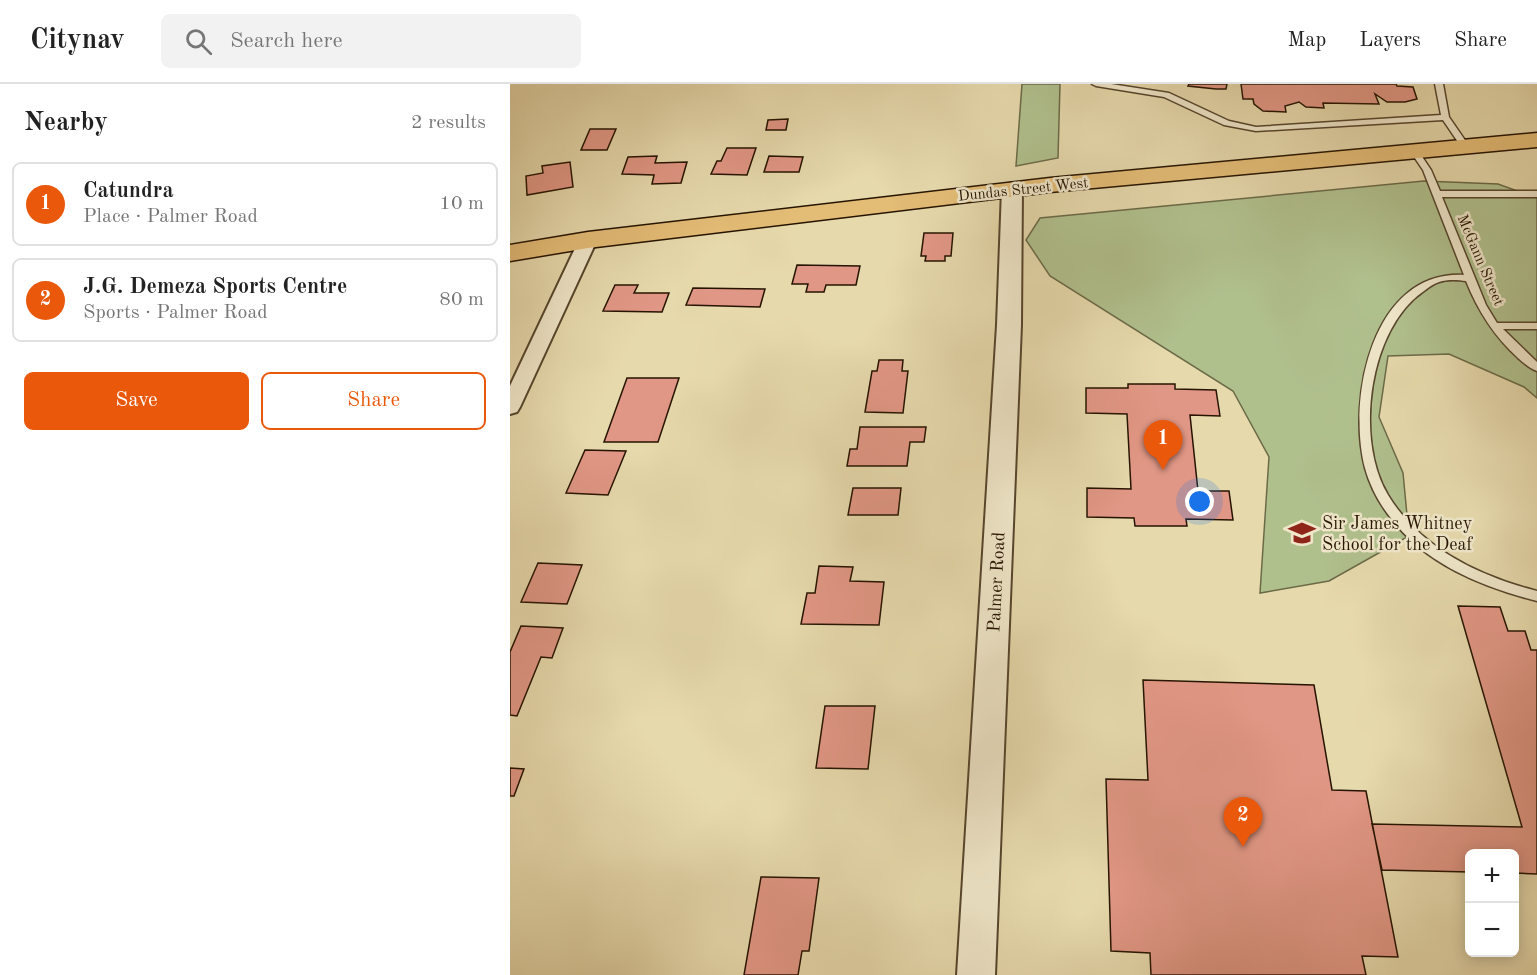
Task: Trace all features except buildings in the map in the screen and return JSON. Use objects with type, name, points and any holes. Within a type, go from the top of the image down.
[{"type":"main road","name":"Dundas Street West","points":[[510,253],[588,240],[1012,189],[1537,140]]},
{"type":"street","name":"Palmer Road","points":[[976,975],[1009,325],[1012,189]]},
{"type":"street","points":[[510,407],[588,240]]},
{"type":"lane","points":[[1096,84],[1166,95],[1227,123],[1256,129],[1445,117]]},
{"type":"lane","points":[[1439,84],[1445,117],[1465,146]]},
{"type":"lane","name":"McGann Street","points":[[1414,151],[1427,170],[1481,305],[1494,326],[1537,368]]},
{"type":"lane","points":[[1437,194],[1537,194]]},
{"type":"lane","points":[[1470,278],[1449,277],[1431,281],[1418,288],[1399,306],[1393,316],[1381,337],[1369,372],[1364,411],[1366,454],[1380,493],[1402,525],[1436,554],[1478,577],[1537,596]]},
{"type":"lane","points":[[1494,326],[1537,326]]},
{"type":"green space","points":[[1022,84],[1060,84],[1058,158],[1016,166]]},
{"type":"green space","points":[[1424,181],[1498,184],[1537,198],[1537,398],[1524,387],[1449,354],[1388,356],[1379,417],[1403,473],[1409,536],[1329,581],[1260,593],[1269,457],[1233,391],[1050,276],[1026,240],[1040,218]]},
{"type":"place","name":"Catundra","points":[[1163,470]]},
{"type":"place","name":"Sir James Whitney School for the Deaf","points":[[1302,533]]},
{"type":"place","name":"J.G. Demeza Sports Centre","points":[[1243,847]]}]
